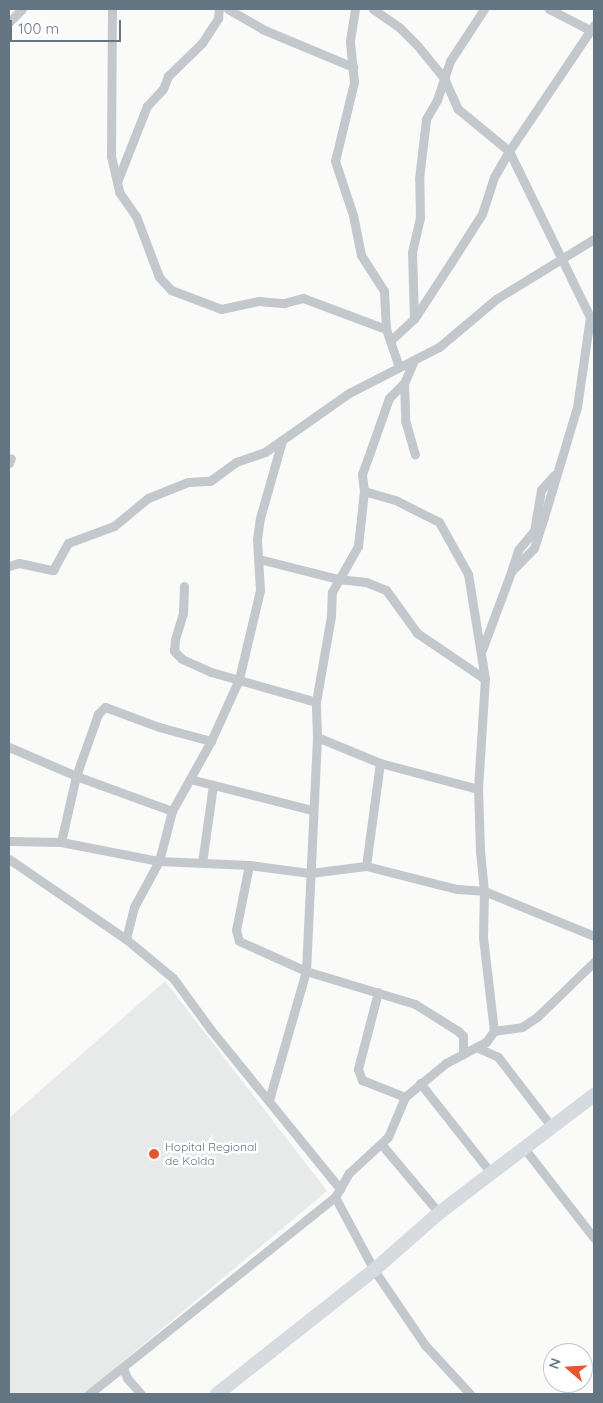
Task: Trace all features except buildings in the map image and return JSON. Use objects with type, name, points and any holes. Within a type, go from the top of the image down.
[{"type":"main road","points":[[217,1394],[374,1270],[440,1213],[594,1095]]},
{"type":"street","points":[[9,22],[22,9]]},
{"type":"street","points":[[112,9],[110,126],[117,182],[125,204],[136,216],[159,277],[171,290],[221,309],[259,301],[284,303],[303,298],[386,328]]},
{"type":"street","points":[[117,182],[146,106],[162,89],[168,76],[202,43],[218,18],[219,9]]},
{"type":"street","points":[[228,9],[262,29],[353,67]]},
{"type":"street","points":[[355,9],[350,42],[354,82],[335,161],[353,215],[361,255],[384,291],[386,328],[399,367]]},
{"type":"street","points":[[373,9],[400,28],[444,78],[458,109],[509,151],[590,318],[592,330],[577,407],[534,548],[511,572],[482,651]]},
{"type":"street","points":[[414,319],[412,252],[420,218],[419,179],[426,119],[437,100],[450,61],[484,9]]},
{"type":"street","points":[[390,341],[414,319],[482,214],[494,176],[592,27],[549,9]]},
{"type":"street","points":[[9,566],[19,563],[53,570],[68,543],[81,535],[114,526],[134,508],[162,491],[188,482],[210,480],[236,462],[265,452],[349,392],[439,347],[496,299],[594,239]]},
{"type":"street","points":[[414,360],[404,384],[404,420],[415,455]]},
{"type":"street","points":[[269,1100],[306,971],[312,810],[318,737],[316,702],[331,616],[332,592],[358,546],[364,491],[362,474],[389,398],[404,384]]},
{"type":"street","points":[[126,939],[134,907],[159,861],[172,811],[211,741],[239,679],[260,590],[260,560],[257,539],[260,518],[282,441]]},
{"type":"street","points":[[89,1394],[334,1197],[349,1173],[382,1145],[405,1097],[420,1083],[463,1054],[486,1042],[494,1031],[483,937],[484,891],[478,788],[484,679],[482,651],[468,574],[439,522],[395,500],[364,491]]},
{"type":"street","points":[[260,560],[338,579],[366,582],[386,590],[416,633],[484,679]]},
{"type":"street","points":[[184,586],[183,613],[174,651],[182,660],[211,672],[316,702]]},
{"type":"street","points":[[61,842],[76,776],[98,714],[105,707],[159,727],[211,741]]},
{"type":"street","points":[[318,737],[380,763],[478,788]]},
{"type":"street","points":[[9,747],[76,776],[172,811]]},
{"type":"street","points":[[366,866],[380,763]]},
{"type":"street","points":[[190,779],[312,810]]},
{"type":"street","points":[[202,863],[213,785]]},
{"type":"street","points":[[9,841],[61,842],[159,861],[249,864],[310,873],[366,866],[457,889],[484,891],[594,936]]},
{"type":"street","points":[[9,859],[126,939],[173,978],[211,1030],[340,1189]]},
{"type":"street","points":[[249,864],[236,930],[239,941],[306,971],[415,1004],[458,1030],[464,1036],[463,1054]]},
{"type":"street","points":[[494,1031],[522,1027],[537,1017],[594,962]]},
{"type":"street","points":[[378,992],[358,1069],[362,1080],[405,1097]]},
{"type":"street","points":[[476,1047],[498,1057],[552,1126]]},
{"type":"street","points":[[420,1083],[491,1173]]},
{"type":"street","points":[[382,1145],[440,1213]]},
{"type":"street","points":[[524,1148],[594,1238]]},
{"type":"street","points":[[334,1197],[374,1270],[426,1346],[470,1394]]},
{"type":"street","points":[[123,1368],[127,1378],[142,1394]]},
{"type":"shaded area","name":"Hopital Regional de Kolda","points":[[165,981],[327,1191],[84,1394],[9,1394],[9,1118]]},
{"type":"place","name":"Hopital Regional de Kolda","points":[[154,1154]]}]
